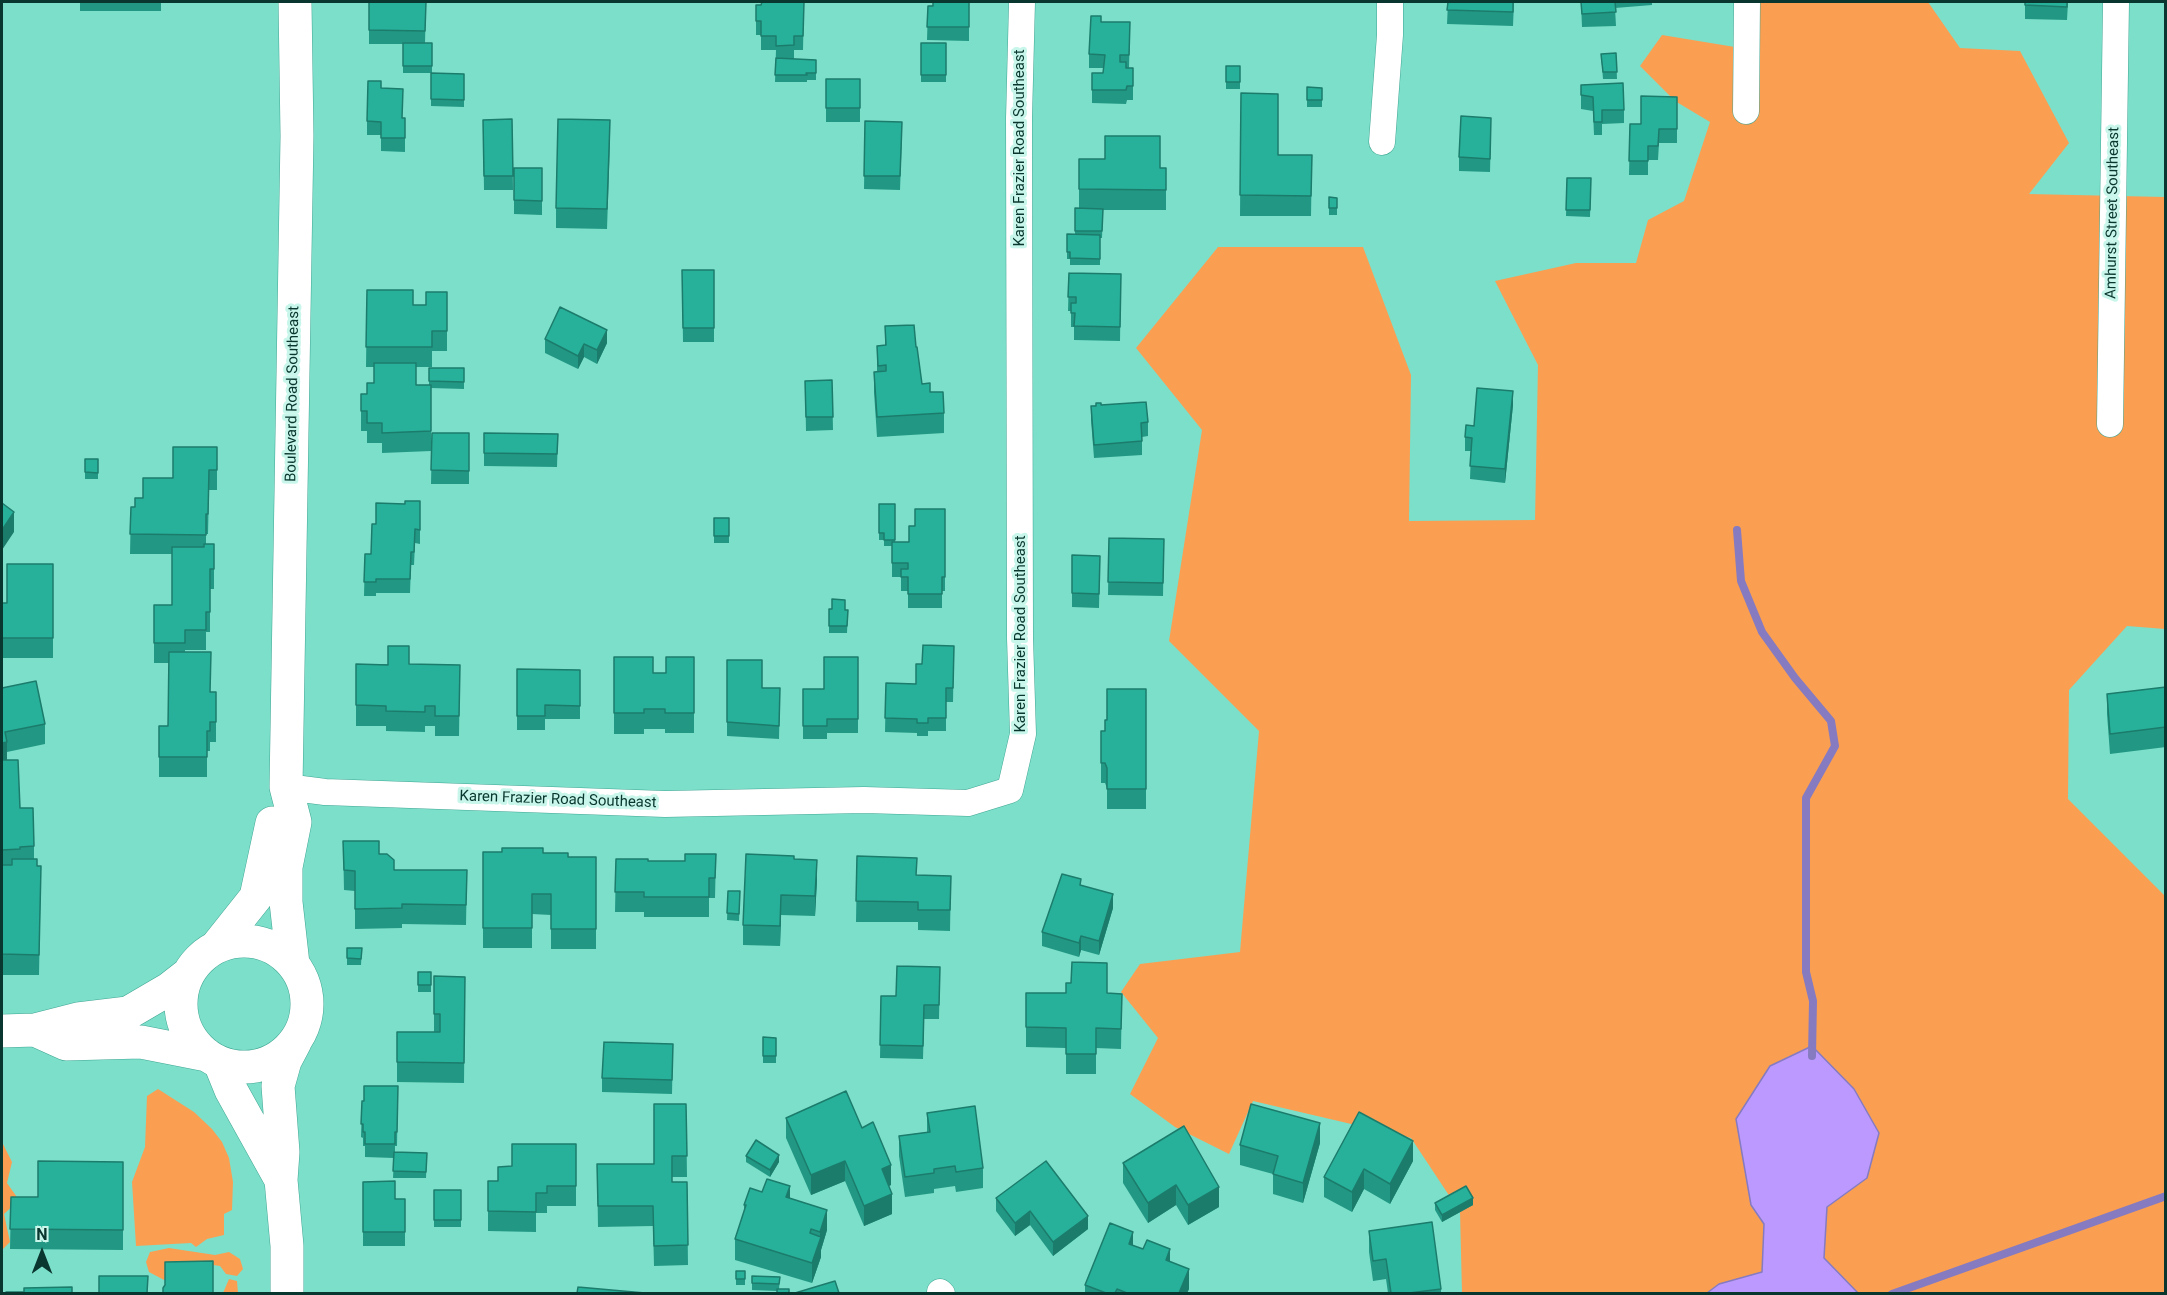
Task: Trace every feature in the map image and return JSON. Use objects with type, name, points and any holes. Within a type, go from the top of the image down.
[{"type":"street","name":"Boulevard Road Southeast","points":[[293,964],[286,902],[286,867],[295,822],[286,787],[297,136],[295,2]]},
{"type":"street","name":"Karen Frazier Road Southeast","points":[[286,787],[325,792],[665,804],[864,800],[968,803],[1010,790],[1023,734],[1020,615],[1019,129],[1022,2]]},
{"type":"street","points":[[1382,142],[1390,35],[1390,2]]},
{"type":"street","points":[[1746,111],[1747,2]]},
{"type":"street","name":"Amhurst Street Southeast","points":[[2110,424],[2116,2]]},
{"type":"street","name":"Boulevard Road Southeast","points":[[216,946],[256,897],[269,830],[286,787]]},
{"type":"street","points":[[281,1180],[213,1059],[189,1036],[181,1016],[180,995],[187,975],[199,958],[216,946],[237,940],[258,942],[278,950],[293,964],[304,981],[308,1002],[305,1023],[285,1061],[278,1086],[283,1152],[281,1180],[287,1246],[287,1293]]},
{"type":"street","points":[[2,1031],[35,1030],[78,1019],[128,1012],[187,975]]},
{"type":"street","points":[[35,1030],[66,1044],[141,1042],[213,1059],[240,1068],[261,1065],[280,1056],[295,1042]]},
{"type":"shaded area","points":[[1747,2],[1928,2],[1960,48],[2020,51],[2069,143],[2029,194],[2165,197],[2165,629],[2127,626],[2069,690],[2068,799],[2165,896],[2165,1293],[1858,1293],[1824,1258],[1827,1207],[1867,1178],[1751,1205],[1764,1224],[1762,1272],[1719,1284],[1707,1293],[1462,1293],[1460,1212],[1411,1138],[1253,1101],[1229,1154],[1175,1127],[1130,1094],[1158,1038],[1121,992],[1140,964],[1240,952],[1259,731],[1169,641],[1202,430],[1136,348],[1218,247],[1363,247],[1411,375],[1409,521],[1535,520],[1538,365],[1495,281],[1576,263],[1636,263],[1648,220],[1684,201],[1710,122],[1675,101],[1640,66],[1662,35],[1747,49]]},
{"type":"shaded area","points":[[1812,1046],[1854,1089],[1879,1133],[1867,1178],[1827,1207],[1824,1258],[1858,1293],[1707,1293],[1719,1284],[1762,1272],[1764,1224],[1751,1205],[1736,1119],[1770,1066]]},
{"type":"shaded area","points":[[158,1089],[194,1112],[212,1129],[222,1142],[229,1158],[233,1182],[232,1210],[224,1214],[224,1235],[207,1239],[196,1247],[191,1243],[136,1246],[132,1182],[145,1147],[147,1096]]},
{"type":"shaded area","points":[[2,1142],[12,1162],[7,1183],[19,1200],[4,1214],[10,1242],[2,1250]]},
{"type":"shaded area","points":[[169,1248],[215,1255],[229,1252],[240,1259],[243,1269],[237,1276],[226,1274],[220,1266],[199,1263],[168,1274],[164,1280],[149,1272],[146,1262],[150,1252]]},
{"type":"shaded area","points":[[229,1279],[237,1281],[238,1293],[223,1293]]},
{"type":"building","points":[[369,2],[426,2],[425,31],[369,30]]},
{"type":"building","points":[[762,2],[804,2],[803,36],[794,36],[794,45],[776,46],[776,36],[761,36],[761,21],[756,21],[756,5],[761,5]]},
{"type":"building","points":[[933,2],[969,2],[969,27],[927,27],[928,6],[933,6]]},
{"type":"building","points":[[1448,2],[1513,2],[1513,12],[1447,10]]},
{"type":"building","points":[[1581,2],[1615,2],[1616,12],[1582,14]]},
{"type":"building","points":[[2025,2],[2067,2],[2067,7],[2025,5]]},
{"type":"building","points":[[1091,16],[1101,16],[1101,22],[1130,22],[1129,55],[1120,55],[1120,62],[1126,62],[1126,68],[1133,68],[1133,86],[1127,86],[1126,90],[1092,90],[1092,73],[1103,73],[1105,55],[1089,54]]},
{"type":"building","points":[[403,43],[432,43],[432,66],[403,66]]},
{"type":"building","points":[[921,43],[946,43],[946,75],[921,75]]},
{"type":"building","points":[[1616,53],[1617,72],[1603,72],[1601,54]]},
{"type":"building","points":[[776,58],[816,60],[816,73],[775,75]]},
{"type":"building","points":[[1226,66],[1240,66],[1240,82],[1226,82]]},
{"type":"building","points":[[431,73],[464,74],[464,100],[431,99]]},
{"type":"building","points":[[826,79],[860,79],[860,108],[826,108]]},
{"type":"building","points":[[368,81],[381,81],[381,88],[403,89],[402,118],[405,118],[405,138],[381,138],[381,122],[367,121]]},
{"type":"building","points":[[1623,83],[1624,110],[1602,110],[1602,122],[1594,122],[1593,97],[1581,95],[1581,85]]},
{"type":"building","points":[[1307,87],[1322,88],[1322,100],[1307,100]]},
{"type":"building","points":[[1241,93],[1278,94],[1278,155],[1312,155],[1311,196],[1240,195]]},
{"type":"building","points":[[1641,96],[1677,97],[1677,129],[1659,129],[1658,146],[1648,146],[1648,161],[1629,161],[1630,124],[1641,124]]},
{"type":"building","points":[[1461,116],[1491,118],[1490,159],[1459,157]]},
{"type":"building","points":[[512,119],[513,176],[484,176],[483,120]]},
{"type":"building","points":[[558,119],[610,120],[607,209],[556,208]]},
{"type":"building","points":[[865,121],[902,122],[900,176],[864,176]]},
{"type":"building","points":[[1105,136],[1160,136],[1160,168],[1166,168],[1166,190],[1079,189],[1079,159],[1105,159]]},
{"type":"building","points":[[514,168],[542,168],[542,201],[514,200]]},
{"type":"building","points":[[1567,178],[1591,178],[1590,210],[1566,210]]},
{"type":"building","points":[[1329,197],[1337,198],[1337,208],[1329,208]]},
{"type":"building","points":[[1075,208],[1103,209],[1102,231],[1075,231]]},
{"type":"building","points":[[1067,234],[1100,235],[1100,259],[1070,258],[1070,252],[1067,252]]},
{"type":"building","points":[[682,270],[714,270],[714,328],[683,328]]},
{"type":"building","points":[[1069,273],[1121,274],[1120,327],[1074,326],[1075,313],[1071,313],[1071,303],[1076,303],[1076,297],[1068,297]]},
{"type":"building","points":[[367,290],[413,290],[413,305],[426,305],[426,292],[447,292],[447,331],[432,331],[432,347],[366,347]]},
{"type":"building","points":[[560,307],[607,330],[597,350],[584,344],[578,356],[545,339]]},
{"type":"building","points":[[914,325],[922,384],[930,383],[930,392],[943,392],[944,413],[877,417],[874,372],[886,371],[886,365],[878,366],[877,346],[886,345],[885,326]]},
{"type":"building","points":[[374,363],[416,363],[416,385],[431,385],[431,431],[382,433],[382,423],[367,423],[367,411],[361,411],[361,394],[367,394],[367,383],[374,383]]},
{"type":"building","points":[[429,368],[464,368],[464,382],[429,381]]},
{"type":"building","points":[[832,380],[833,417],[806,417],[805,381]]},
{"type":"building","points":[[1477,388],[1513,391],[1505,469],[1470,466],[1472,438],[1465,437],[1466,425],[1474,426]]},
{"type":"building","points":[[1146,402],[1148,422],[1141,423],[1142,441],[1094,445],[1091,406],[1096,406],[1096,403],[1101,403],[1101,405]]},
{"type":"building","points":[[432,433],[469,433],[469,471],[431,470]]},
{"type":"building","points":[[484,433],[558,434],[557,454],[484,453]]},
{"type":"building","points":[[173,447],[217,447],[217,470],[209,470],[206,535],[130,534],[131,507],[135,507],[135,498],[143,498],[143,478],[173,478]]},
{"type":"building","points":[[85,459],[98,459],[98,473],[85,472]]},
{"type":"building","points":[[405,501],[420,501],[420,530],[415,529],[410,579],[376,579],[376,582],[364,582],[365,554],[371,554],[372,524],[376,524],[376,503],[405,504]]},
{"type":"building","points":[[2,503],[14,512],[2,530]]},
{"type":"building","points":[[879,504],[895,504],[895,540],[884,540],[884,533],[879,533]]},
{"type":"building","points":[[915,509],[945,509],[945,577],[942,577],[942,594],[908,594],[908,577],[901,577],[901,569],[908,569],[908,563],[892,563],[892,542],[909,542],[909,526],[915,526]]},
{"type":"building","points":[[714,518],[729,518],[729,536],[714,536]]},
{"type":"building","points":[[1109,538],[1164,539],[1163,583],[1108,582]]},
{"type":"building","points":[[204,544],[214,544],[214,569],[210,569],[210,612],[206,612],[206,630],[185,630],[185,643],[154,643],[154,605],[172,605],[172,547],[204,547]]},
{"type":"building","points":[[1072,555],[1100,556],[1099,594],[1072,593]]},
{"type":"building","points":[[7,564],[53,564],[53,638],[2,638],[2,603],[7,603]]},
{"type":"building","points":[[832,599],[845,600],[845,610],[848,610],[847,626],[829,626],[829,609],[832,609]]},
{"type":"building","points":[[923,645],[954,646],[953,688],[946,688],[946,718],[928,718],[928,723],[917,723],[917,719],[885,718],[886,683],[916,684],[916,664],[922,664]]},
{"type":"building","points":[[388,646],[409,646],[409,664],[460,665],[459,716],[435,716],[435,706],[425,706],[425,712],[386,711],[386,706],[356,705],[356,664],[388,665]]},
{"type":"building","points":[[169,652],[211,652],[210,692],[216,692],[216,722],[210,722],[210,731],[207,731],[207,757],[159,757],[159,726],[168,726]]},
{"type":"building","points":[[614,657],[653,657],[653,673],[666,673],[666,657],[694,657],[694,713],[665,713],[665,709],[644,709],[644,713],[614,713]]},
{"type":"building","points":[[824,657],[858,657],[858,719],[827,719],[827,726],[803,726],[803,689],[824,689]]},
{"type":"building","points":[[727,660],[762,660],[762,688],[780,688],[779,726],[727,722]]},
{"type":"building","points":[[517,669],[580,670],[580,706],[545,705],[545,716],[517,716]]},
{"type":"building","points":[[36,681],[45,724],[5,732],[7,742],[2,743],[2,688]]},
{"type":"building","points":[[2166,687],[2166,727],[2110,734],[2107,694]]},
{"type":"building","points":[[1107,689],[1146,689],[1146,789],[1107,789],[1107,768],[1105,763],[1101,763],[1101,731],[1105,731],[1105,720],[1107,720]]},
{"type":"building","points":[[2,760],[18,760],[20,808],[33,808],[34,846],[2,850]]},
{"type":"building","points":[[343,841],[379,841],[379,854],[387,854],[394,860],[394,870],[467,870],[466,905],[402,904],[402,908],[355,909],[355,871],[344,870]]},
{"type":"building","points":[[502,848],[543,848],[543,853],[568,853],[568,857],[596,857],[596,929],[551,929],[551,894],[532,894],[532,928],[483,928],[483,852],[502,852]]},
{"type":"building","points":[[685,854],[716,854],[715,878],[709,878],[709,897],[644,897],[644,892],[615,892],[616,859],[685,861]]},
{"type":"building","points":[[746,854],[794,856],[794,859],[817,860],[815,896],[781,895],[780,926],[743,925]]},
{"type":"building","points":[[857,856],[917,858],[916,875],[951,876],[950,910],[918,910],[918,902],[856,901]]},
{"type":"building","points":[[12,859],[37,859],[37,866],[41,866],[39,955],[2,954],[2,865],[12,865]]},
{"type":"building","points":[[1062,874],[1081,879],[1080,885],[1113,894],[1099,941],[1081,936],[1079,943],[1042,932]]},
{"type":"building","points":[[728,891],[740,891],[739,914],[727,913]]},
{"type":"building","points":[[347,948],[362,948],[361,959],[347,958]]},
{"type":"building","points":[[1072,962],[1107,963],[1107,993],[1122,994],[1121,1029],[1096,1028],[1096,1054],[1066,1054],[1066,1028],[1026,1027],[1026,993],[1066,993],[1066,983],[1071,983]]},
{"type":"building","points":[[897,966],[940,967],[939,1005],[924,1005],[923,1046],[880,1045],[881,996],[896,996]]},
{"type":"building","points":[[418,972],[431,972],[431,985],[418,985]]},
{"type":"building","points":[[434,976],[465,977],[464,1063],[397,1062],[397,1032],[440,1032],[440,1014],[434,1014]]},
{"type":"building","points":[[763,1037],[776,1038],[776,1056],[763,1056]]},
{"type":"building","points":[[604,1042],[673,1044],[672,1080],[602,1078]]},
{"type":"building","points":[[364,1086],[398,1086],[395,1144],[365,1144],[365,1132],[361,1124]]},
{"type":"building","points":[[846,1091],[862,1128],[873,1122],[891,1165],[882,1169],[892,1194],[864,1206],[845,1161],[811,1175],[786,1118]]},
{"type":"building","points":[[654,1104],[686,1104],[687,1156],[672,1156],[672,1182],[687,1182],[688,1245],[654,1246],[653,1206],[598,1206],[597,1164],[654,1164]]},
{"type":"building","points":[[1251,1104],[1320,1123],[1303,1183],[1273,1174],[1278,1156],[1240,1145]]},
{"type":"building","points":[[975,1106],[983,1168],[956,1172],[955,1166],[934,1169],[934,1173],[905,1177],[899,1136],[930,1132],[927,1113]]},
{"type":"building","points":[[1359,1112],[1413,1141],[1390,1184],[1364,1169],[1352,1192],[1324,1177]]},
{"type":"building","points":[[1184,1126],[1219,1187],[1188,1205],[1176,1185],[1148,1203],[1123,1163]]},
{"type":"building","points":[[756,1140],[779,1155],[770,1170],[746,1156]]},
{"type":"building","points":[[512,1144],[576,1144],[576,1186],[547,1186],[547,1193],[536,1193],[536,1212],[488,1211],[488,1181],[498,1181],[498,1167],[512,1166]]},
{"type":"building","points":[[394,1152],[427,1153],[426,1172],[393,1171]]},
{"type":"building","points":[[38,1161],[123,1162],[123,1230],[10,1229],[11,1197],[38,1197]]},
{"type":"building","points":[[1046,1161],[1088,1216],[1053,1242],[1030,1211],[1015,1223],[996,1198]]},
{"type":"building","points":[[767,1179],[790,1186],[786,1197],[827,1210],[820,1232],[811,1229],[810,1233],[821,1237],[812,1263],[735,1239],[750,1188],[762,1192]]},
{"type":"building","points":[[395,1181],[395,1199],[405,1199],[405,1232],[363,1232],[363,1182]]},
{"type":"building","points":[[1466,1186],[1473,1198],[1442,1215],[1435,1203]]},
{"type":"building","points":[[434,1190],[461,1190],[461,1220],[434,1220]]},
{"type":"building","points":[[1432,1222],[1441,1289],[1391,1293],[1386,1259],[1373,1261],[1369,1231]]},
{"type":"building","points":[[1110,1223],[1133,1232],[1129,1244],[1143,1249],[1147,1240],[1170,1249],[1166,1260],[1189,1269],[1179,1293],[1127,1293],[1117,1289],[1115,1293],[1106,1293],[1085,1285]]},
{"type":"building","points":[[213,1261],[213,1293],[163,1293],[165,1262]]},
{"type":"building","points":[[736,1271],[745,1271],[745,1279],[736,1279]]},
{"type":"building","points":[[99,1276],[148,1276],[147,1293],[99,1293]]},
{"type":"building","points":[[752,1276],[780,1277],[779,1284],[752,1283]]},
{"type":"building","points":[[835,1281],[839,1293],[795,1293]]},
{"type":"building","points":[[72,1287],[72,1293],[6,1293],[24,1292],[24,1288]]},
{"type":"building","points":[[578,1287],[645,1293],[577,1293]]},
{"type":"building","points":[[777,1289],[789,1289],[789,1293],[777,1293]]},
{"type":"waterway","points":[[1737,530],[1741,581],[1762,632],[1795,678],[1831,721],[1835,746],[1806,798],[1806,972],[1813,1001],[1812,1056]]},
{"type":"waterway","points":[[1892,1294],[2166,1196]]}]
